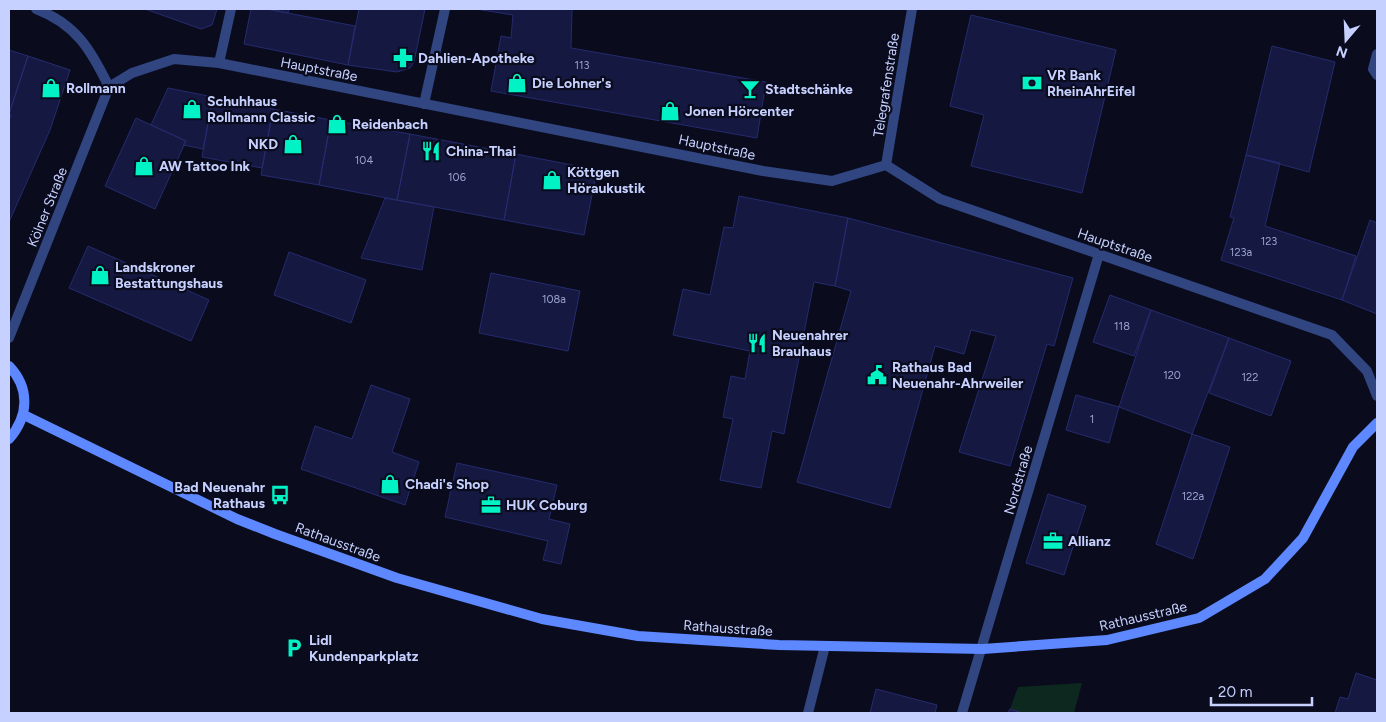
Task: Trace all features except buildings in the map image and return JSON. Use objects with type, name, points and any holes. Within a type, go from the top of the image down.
[{"type":"street","points":[[36,9],[55,16],[72,29],[97,62],[109,87]]},
{"type":"street","points":[[219,63],[231,9]]},
{"type":"street","points":[[424,104],[445,9]]},
{"type":"street","name":"Telegrafenstraße","points":[[886,165],[912,9]]},
{"type":"street","points":[[1377,54],[1373,69],[1377,74]]},
{"type":"street","name":"Hauptstraße","points":[[109,87],[132,73],[174,59],[219,63],[763,171],[832,181],[886,165],[940,199],[1332,335],[1367,371],[1377,396]]},
{"type":"street","name":"Kölner Straße","points":[[9,338],[109,87]]},
{"type":"street","name":"Nordstraße","points":[[962,713],[1099,254]]},
{"type":"street","points":[[9,366],[18,376],[24,389],[25,402],[24,415],[18,428],[9,439]]},
{"type":"street","name":"Rathausstraße","points":[[24,415],[244,522],[396,578],[493,607],[542,619],[638,636],[825,646],[982,649],[1107,640],[1199,618],[1265,579],[1303,538],[1353,447],[1377,422]]},
{"type":"street","points":[[808,713],[825,646]]},
{"type":"green space","points":[[1082,683],[1074,713],[1022,713],[1010,709],[1018,687]]},
{"type":"place","name":"Dahlien-Apotheke","points":[[403,58]]},
{"type":"place","name":"Die Lohner's","points":[[517,83]]},
{"type":"place","name":"VR Bank RheinAhrEifel","points":[[1032,83]]},
{"type":"place","name":"Rollmann","points":[[51,88]]},
{"type":"place","name":"Stadtschänke","points":[[750,89]]},
{"type":"place","name":"Schuhhaus Rollmann Classic","points":[[192,109]]},
{"type":"place","name":"Jonen Hörcenter","points":[[670,111]]},
{"type":"place","name":"Reidenbach","points":[[337,124]]},
{"type":"place","name":"NKD","points":[[293,144]]},
{"type":"place","name":"China-Thai","points":[[431,151]]},
{"type":"place","name":"AW Tattoo Ink","points":[[144,166]]},
{"type":"place","name":"Köttgen Höraukustik","points":[[552,180]]},
{"type":"place","name":"Landskroner Bestattungshaus","points":[[100,275]]},
{"type":"place","name":"Neuenahrer Brauhaus","points":[[757,343]]},
{"type":"place","name":"Rathaus Bad Neuenahr-Ahrweiler","points":[[877,375]]},
{"type":"place","name":"Chadi's Shop","points":[[390,484]]},
{"type":"place","name":"Bad Neuenahr Rathaus","points":[[280,495]]},
{"type":"place","name":"HUK Coburg","points":[[491,505]]},
{"type":"place","name":"Allianz","points":[[1053,541]]},
{"type":"place","name":"Lidl Kundenparkplatz","points":[[294,648]]}]
